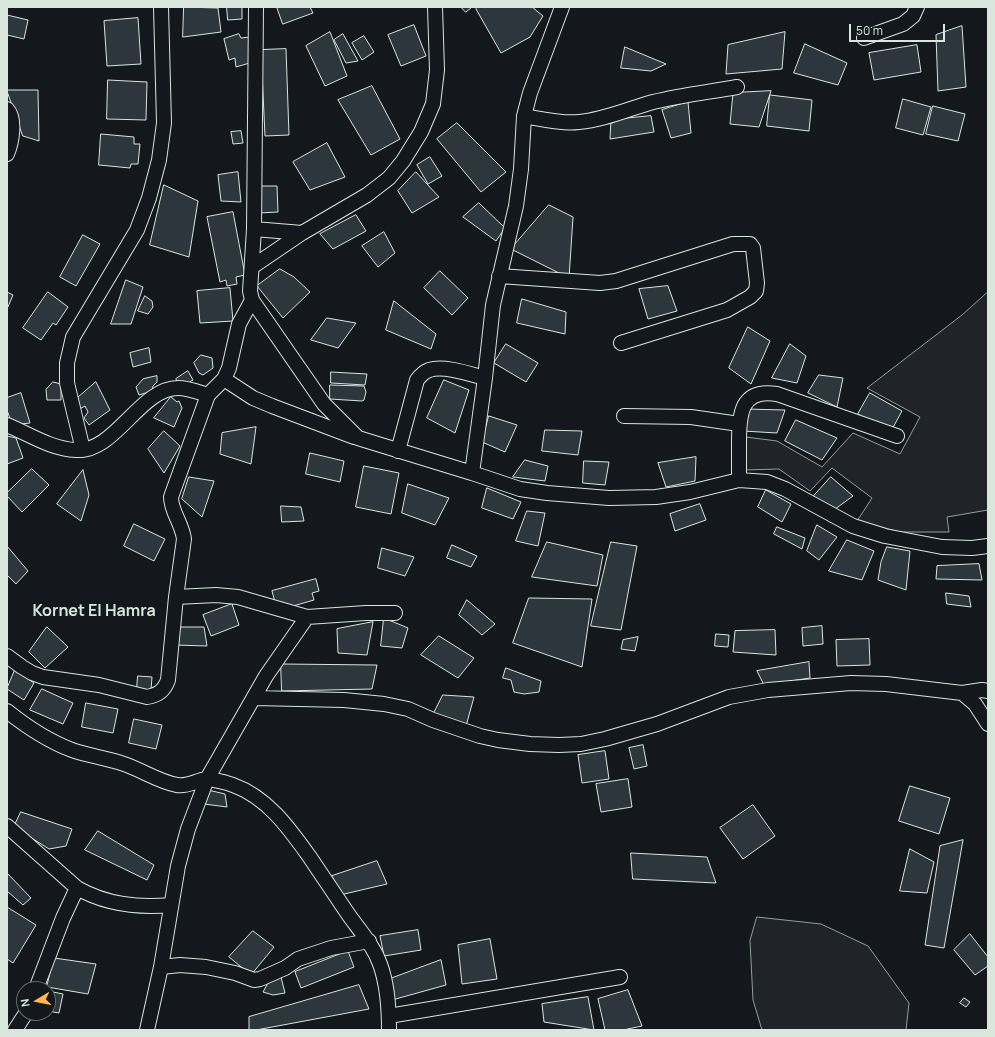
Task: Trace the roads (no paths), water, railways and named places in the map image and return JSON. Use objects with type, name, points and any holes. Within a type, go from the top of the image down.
[{"type":"street","points":[[83,450],[67,383],[67,363],[73,336],[137,230],[149,198],[157,168],[164,123],[161,7]]},
{"type":"street","points":[[256,7],[254,228],[250,292],[252,300],[324,404],[358,438]]},
{"type":"street","points":[[252,267],[302,233],[367,195],[389,178],[403,161],[421,132],[433,104],[437,70],[435,7]]},
{"type":"street","points":[[472,473],[493,305],[516,206],[521,169],[524,116],[530,94],[562,7]]},
{"type":"street","points":[[864,38],[903,24],[912,16],[917,7]]},
{"type":"street","points":[[524,116],[560,122],[595,120],[653,102],[737,87]]},
{"type":"street","points":[[7,109],[9,111],[13,129],[10,147],[7,154]]},
{"type":"street","points":[[254,228],[302,233]]},
{"type":"street","points":[[499,276],[605,282],[633,276],[733,244],[750,244],[753,248],[757,283],[756,291],[750,297],[728,310],[621,344]]},
{"type":"street","points":[[7,656],[27,670],[43,677],[99,685],[147,697],[154,696],[165,687],[168,680],[176,597],[184,539],[183,530],[173,509],[171,497],[208,395],[224,379],[229,368],[239,324],[252,300]]},
{"type":"street","points":[[398,451],[417,380],[423,374],[428,370],[440,369],[485,378]]},
{"type":"street","points":[[224,379],[254,398],[272,406],[358,438],[520,489],[547,494],[609,498],[656,497],[690,492],[739,480],[767,482],[785,489],[853,526],[885,536],[942,547],[972,548],[988,546]]},
{"type":"street","points":[[7,425],[57,447],[83,450],[100,444],[116,432],[150,400],[166,391],[177,388],[192,390],[208,395]]},
{"type":"street","points":[[739,480],[739,424],[743,407],[748,399],[760,393],[777,394],[897,436]]},
{"type":"street","points":[[624,416],[691,417],[739,424]]},
{"type":"street","points":[[176,597],[238,596],[307,617],[366,613],[395,613]]},
{"type":"street","points":[[147,1030],[161,967],[178,866],[188,829],[207,779],[266,676],[307,617]]},
{"type":"street","points":[[254,698],[344,700],[384,704],[408,709],[433,720],[486,737],[530,744],[559,746],[581,744],[605,739],[657,724],[729,697],[768,690],[851,682],[886,684],[962,693],[973,691],[988,692]]},
{"type":"street","points":[[962,693],[975,704],[988,724]]},
{"type":"street","points":[[7,711],[26,726],[53,742],[73,750],[124,764],[165,782],[178,786],[192,784],[207,779],[232,784],[248,791],[267,806],[284,823],[369,941],[380,963],[383,973],[389,1023],[620,977]]},
{"type":"street","points":[[7,826],[77,888],[91,896],[110,902],[134,906],[171,905]]},
{"type":"street","points":[[39,981],[63,918],[77,888]]},
{"type":"street","points":[[161,967],[180,965],[206,967],[235,973],[254,980],[260,979],[285,968],[298,959],[331,948],[369,941]]},
{"type":"street","points":[[15,1030],[21,1021]]},
{"type":"district","name":"Kornet El Hamra","points":[[94,612]]}]
